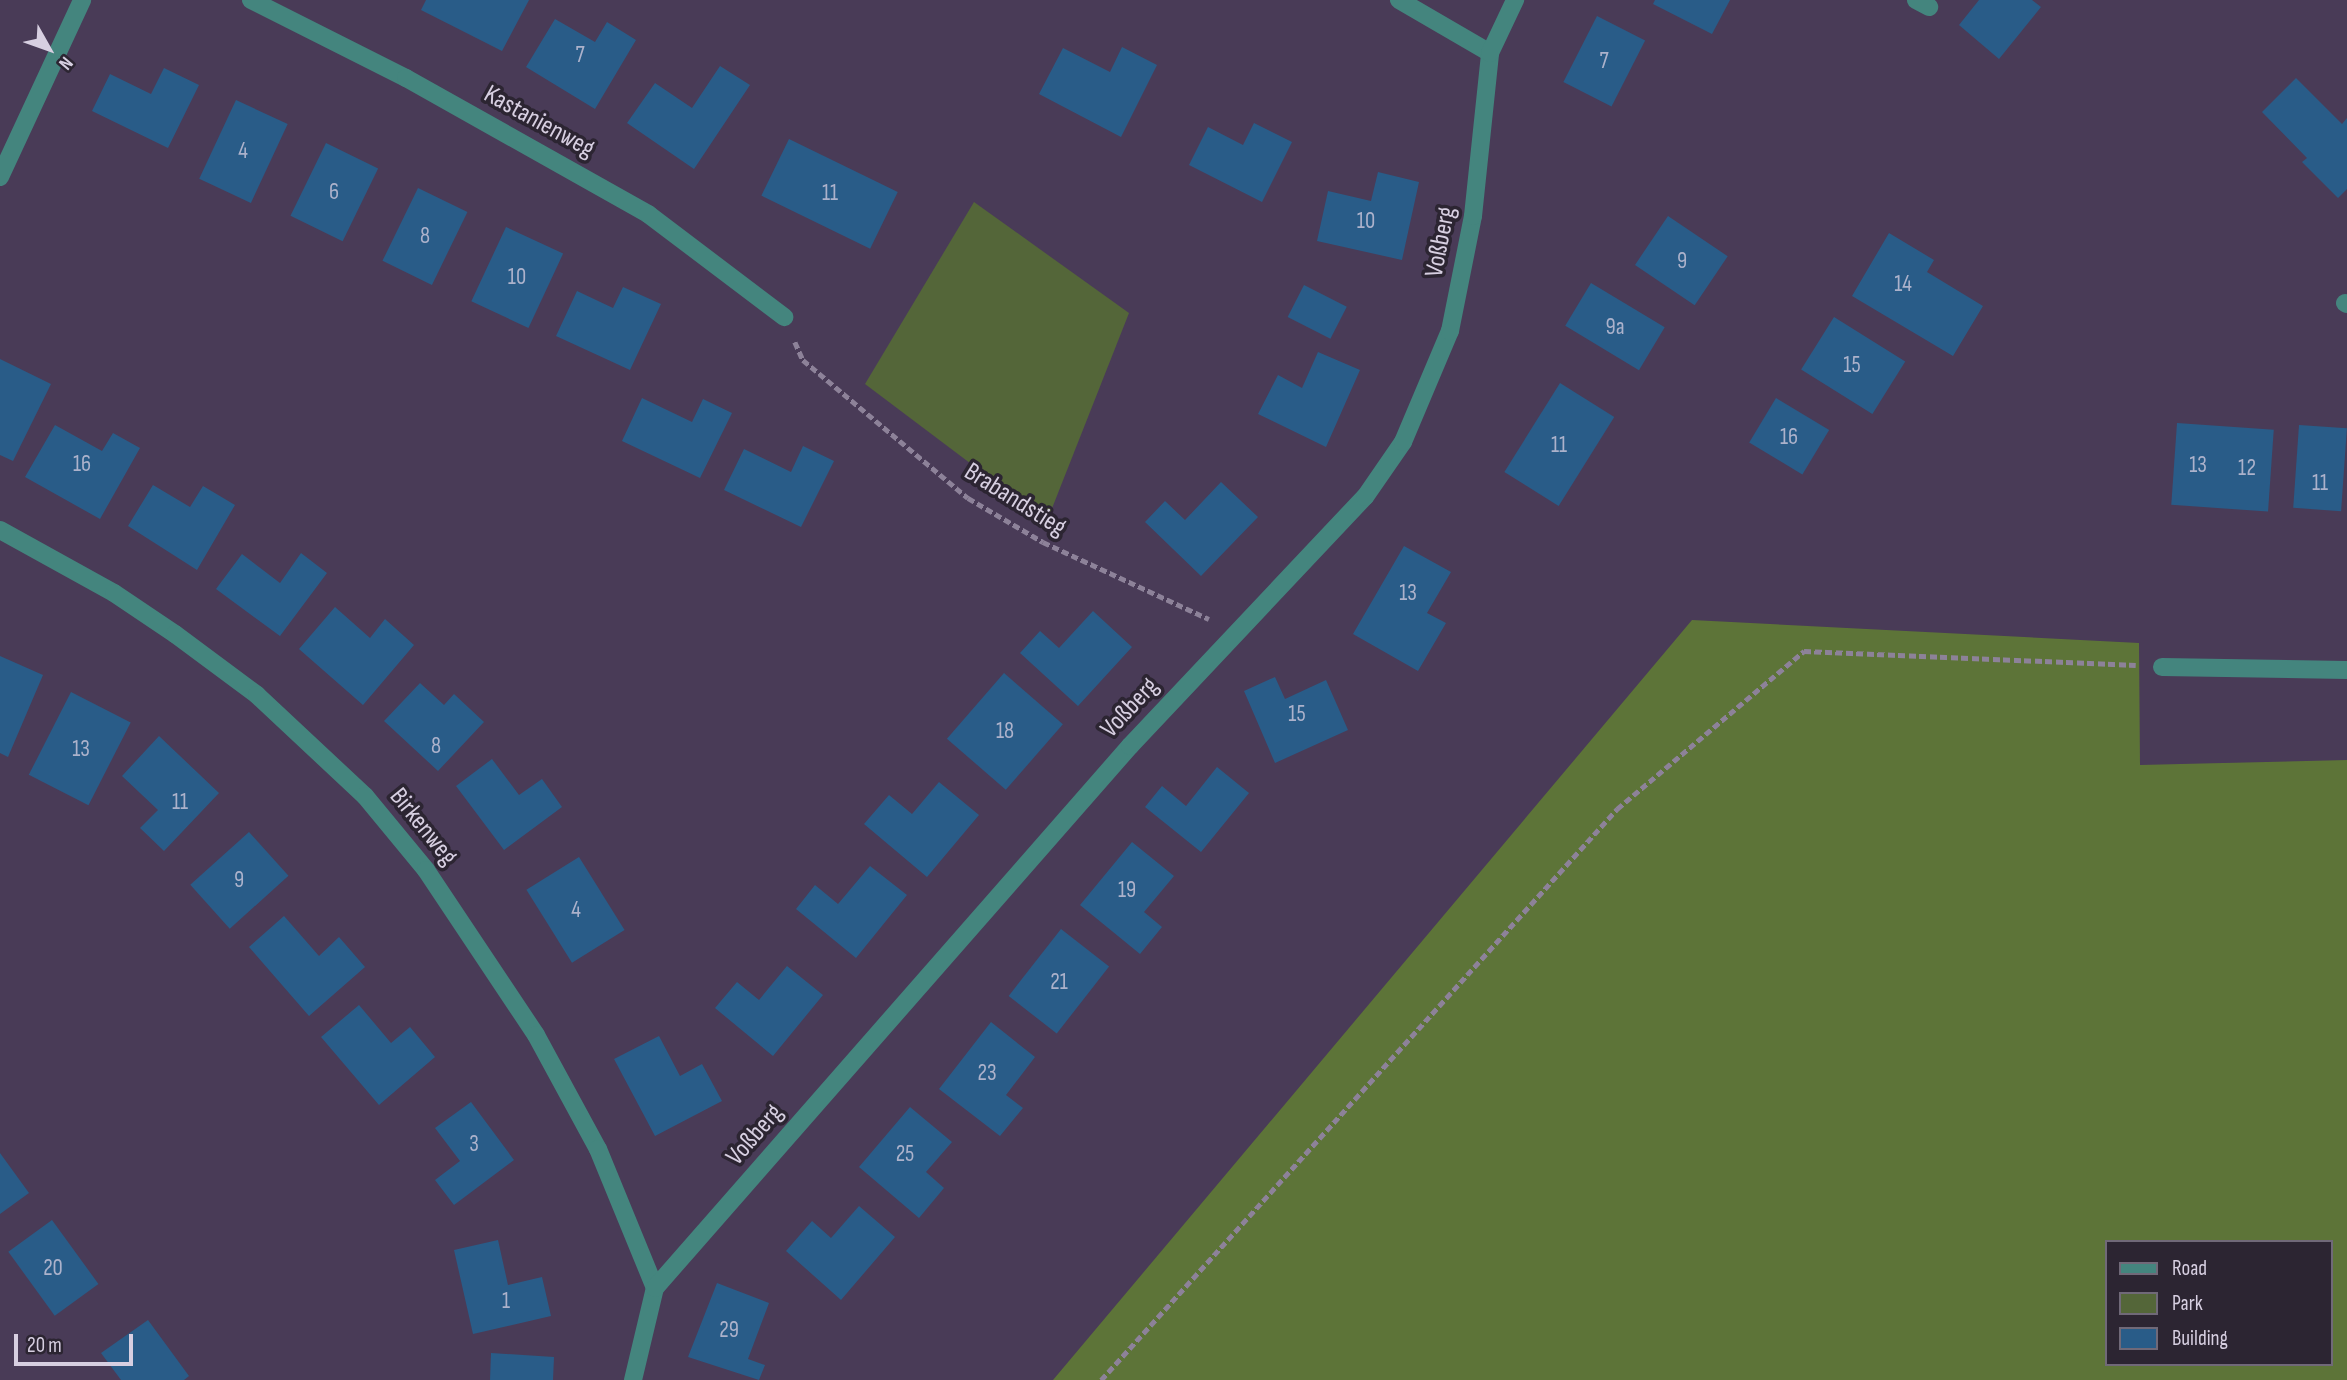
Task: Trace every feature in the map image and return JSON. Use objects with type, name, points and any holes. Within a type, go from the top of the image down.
[{"type":"street","points":[[0,177],[82,0]]},
{"type":"street","name":"Kastanienweg","points":[[251,0],[394,72],[648,214],[784,317]]},
{"type":"street","points":[[1399,0],[1490,53]]},
{"type":"street","name":"Voßberg","points":[[633,1380],[655,1288],[1130,746],[1365,497],[1403,442],[1431,384],[1450,331],[1473,216],[1490,53],[1515,0]]},
{"type":"street","name":"Birkenweg","points":[[0,530],[114,593],[175,634],[257,695],[365,796],[426,870],[536,1035],[598,1149],[655,1288]]},
{"type":"street","points":[[2162,667],[2347,670]]},
{"type":"path","name":"Brabandstieg","points":[[784,317],[803,360],[968,498],[1043,542],[1239,632]]},
{"type":"path","points":[[1101,1380],[1617,809],[1804,651],[2162,667]]},
{"type":"green space","points":[[974,202],[1129,313],[1047,521],[865,384]]},
{"type":"green space","points":[[1692,620],[2139,643],[2140,765],[2347,760],[2347,1380],[1053,1380]]},
{"type":"building","points":[[426,0],[529,0],[502,51],[421,10]]},
{"type":"building","points":[[1655,0],[1730,0],[1712,34],[1653,4]]},
{"type":"building","points":[[1979,0],[2032,0],[2041,7],[1999,59],[1959,25]]},
{"type":"building","points":[[1597,16],[1645,41],[1612,106],[1563,82]]},
{"type":"building","points":[[555,19],[595,42],[607,22],[636,40],[595,109],[526,67]]},
{"type":"building","points":[[1122,47],[1157,65],[1121,137],[1039,94],[1063,48],[1110,72]]},
{"type":"building","points":[[720,66],[750,85],[694,169],[627,123],[655,83],[692,108]]},
{"type":"building","points":[[164,68],[199,85],[168,148],[92,111],[110,74],[151,94]]},
{"type":"building","points":[[2296,78],[2342,124],[2347,118],[2347,189],[2338,198],[2302,162],[2307,158],[2262,112]]},
{"type":"building","points":[[236,100],[288,124],[251,203],[199,179]]},
{"type":"building","points":[[1254,123],[1292,142],[1262,202],[1189,165],[1208,127],[1243,145]]},
{"type":"building","points":[[789,139],[898,192],[870,249],[761,196]]},
{"type":"building","points":[[326,143],[378,168],[343,241],[290,216]]},
{"type":"building","points":[[1378,172],[1419,182],[1402,260],[1317,241],[1328,191],[1371,201]]},
{"type":"building","points":[[418,188],[467,212],[432,285],[382,261]]},
{"type":"building","points":[[1668,216],[1728,256],[1695,305],[1635,265]]},
{"type":"building","points":[[506,227],[563,254],[528,328],[471,301]]},
{"type":"building","points":[[1889,233],[1934,260],[1927,272],[1983,306],[1953,356],[1852,296]]},
{"type":"building","points":[[1591,283],[1665,327],[1639,370],[1565,326]]},
{"type":"building","points":[[1304,285],[1347,307],[1330,339],[1288,317]]},
{"type":"building","points":[[623,287],[661,304],[630,370],[556,336],[577,291],[613,308]]},
{"type":"building","points":[[1834,317],[1905,362],[1872,414],[1801,370]]},
{"type":"building","points":[[1318,352],[1360,370],[1326,447],[1258,414],[1278,375],[1302,388]]},
{"type":"building","points":[[0,359],[51,384],[13,461],[0,455]]},
{"type":"building","points":[[1560,383],[1614,417],[1559,506],[1504,472]]},
{"type":"building","points":[[642,398],[692,422],[703,399],[732,413],[700,478],[622,441]]},
{"type":"building","points":[[1776,398],[1829,430],[1802,475],[1749,443]]},
{"type":"building","points":[[2177,423],[2274,430],[2268,512],[2171,505]]},
{"type":"building","points":[[55,425],[102,451],[113,433],[140,448],[100,519],[25,477]]},
{"type":"building","points":[[2299,425],[2347,428],[2341,511],[2293,508]]},
{"type":"building","points":[[803,446],[834,461],[801,527],[724,490],[744,449],[791,472]]},
{"type":"building","points":[[1221,482],[1258,517],[1201,576],[1145,522],[1165,501],[1185,520]]},
{"type":"building","points":[[153,485],[190,507],[203,486],[235,505],[197,570],[128,526]]},
{"type":"building","points":[[1404,546],[1451,572],[1427,613],[1446,623],[1418,671],[1353,634]]},
{"type":"building","points":[[301,553],[327,573],[280,636],[216,589],[242,554],[280,583]]},
{"type":"building","points":[[335,607],[370,638],[385,619],[414,645],[363,705],[299,649]]},
{"type":"building","points":[[1093,611],[1132,647],[1078,706],[1020,653],[1040,631],[1059,648]]},
{"type":"building","points":[[0,656],[43,675],[8,757],[0,753]]},
{"type":"building","points":[[1004,673],[1063,724],[1006,790],[947,739]]},
{"type":"building","points":[[1275,677],[1285,699],[1326,680],[1348,730],[1275,763],[1244,691]]},
{"type":"building","points":[[420,683],[444,705],[454,694],[484,722],[438,771],[384,721]]},
{"type":"building","points":[[71,692],[131,722],[88,805],[29,775]]},
{"type":"building","points":[[159,736],[219,793],[164,851],[140,828],[158,810],[122,776]]},
{"type":"building","points":[[492,759],[519,795],[542,779],[562,807],[504,850],[456,786]]},
{"type":"building","points":[[1217,767],[1249,793],[1201,852],[1145,807],[1162,786],[1186,806]]},
{"type":"building","points":[[939,782],[979,815],[927,877],[864,824],[889,795],[912,814]]},
{"type":"building","points":[[249,832],[288,876],[230,929],[190,885]]},
{"type":"building","points":[[1132,842],[1174,876],[1144,912],[1162,927],[1140,954],[1080,905]]},
{"type":"building","points":[[579,857],[625,930],[572,963],[526,890]]},
{"type":"building","points":[[870,866],[907,895],[856,958],[796,909],[815,885],[838,904]]},
{"type":"building","points":[[284,916],[319,956],[339,937],[365,967],[309,1016],[249,947]]},
{"type":"building","points":[[1061,929],[1109,967],[1057,1034],[1009,996]]},
{"type":"building","points":[[787,966],[823,995],[773,1056],[715,1008],[737,982],[759,1000]]},
{"type":"building","points":[[359,1005],[391,1043],[410,1027],[435,1057],[379,1105],[321,1037]]},
{"type":"building","points":[[991,1022],[1035,1057],[1006,1095],[1023,1108],[1000,1136],[939,1089]]},
{"type":"building","points":[[659,1036],[680,1076],[702,1064],[722,1101],[655,1136],[614,1059]]},
{"type":"building","points":[[471,1102],[514,1160],[454,1205],[435,1180],[460,1161],[435,1128]]},
{"type":"building","points":[[910,1107],[952,1142],[926,1172],[944,1188],[919,1218],[859,1167]]},
{"type":"building","points":[[0,1153],[29,1193],[0,1214]]},
{"type":"building","points":[[859,1206],[895,1237],[841,1300],[786,1251],[812,1221],[831,1238]]},
{"type":"building","points":[[52,1220],[98,1284],[55,1316],[8,1252]]},
{"type":"building","points":[[498,1240],[508,1285],[542,1277],[551,1316],[473,1334],[454,1250]]},
{"type":"building","points":[[717,1283],[769,1303],[748,1359],[765,1365],[759,1380],[688,1357]]},
{"type":"building","points":[[148,1320],[189,1376],[184,1380],[121,1380],[101,1353]]},
{"type":"building","points":[[491,1353],[554,1357],[553,1380],[490,1380]]}]
